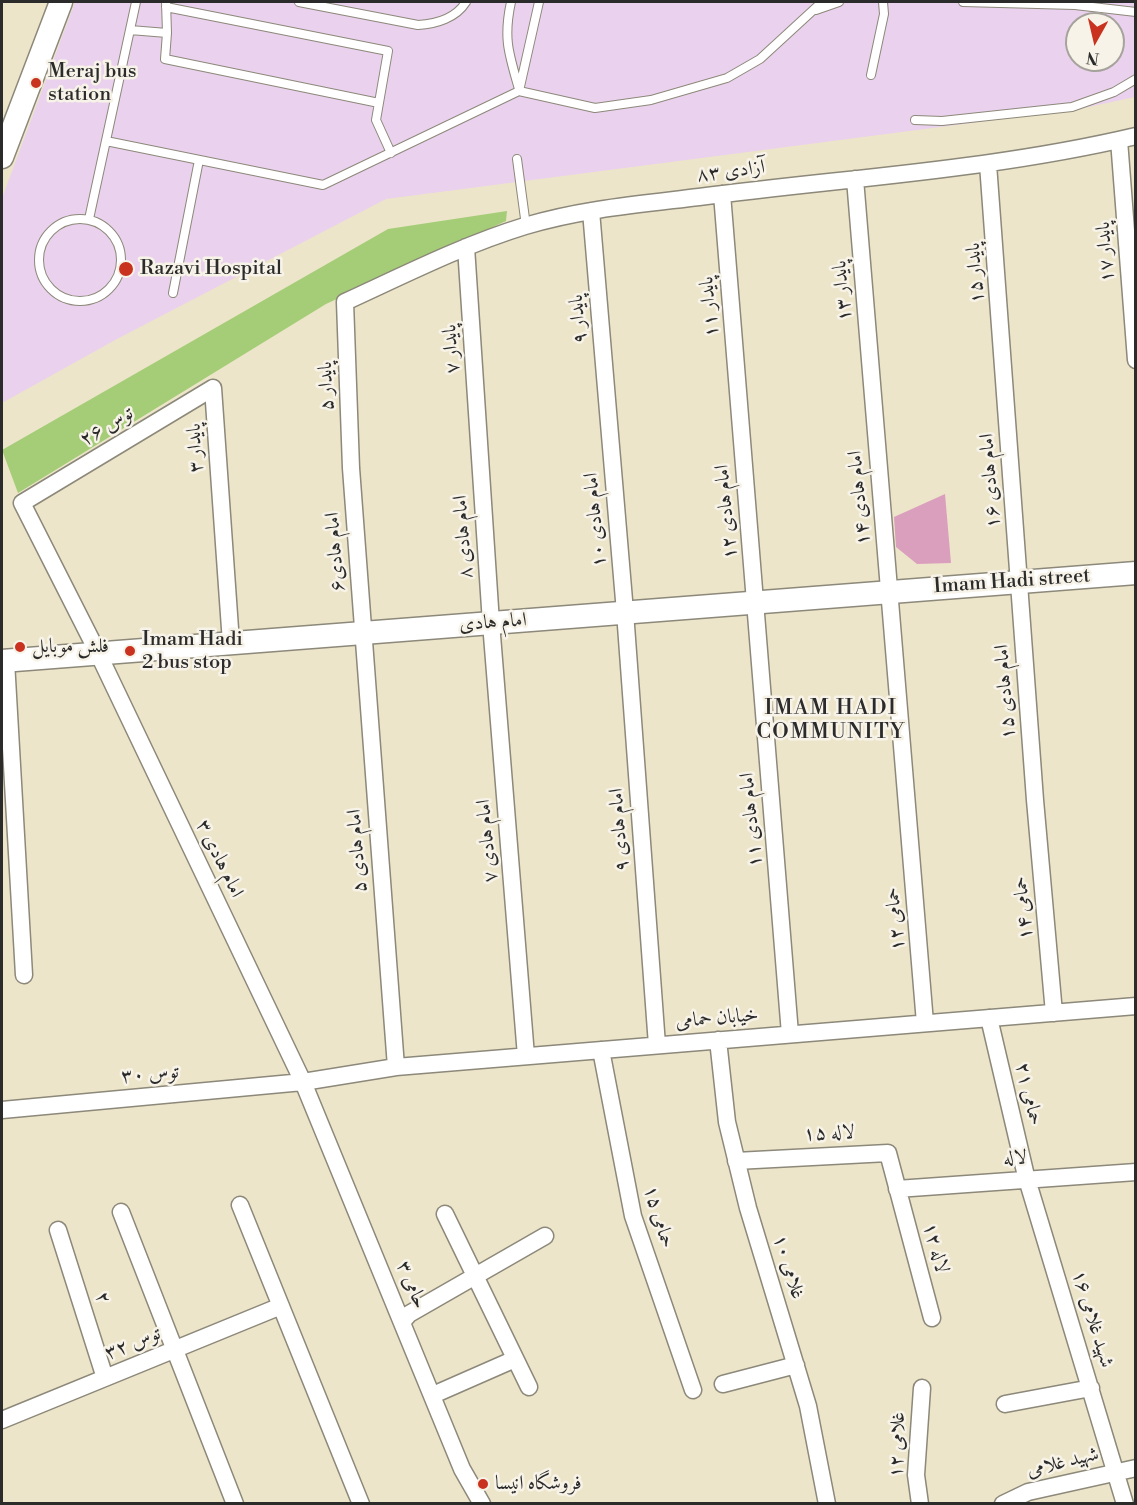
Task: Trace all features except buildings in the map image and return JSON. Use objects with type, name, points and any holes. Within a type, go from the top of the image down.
[{"type":"main road","points":[[2,157],[61,2]]},
{"type":"main road","name":"Imam Hadi street","points":[[889,592],[1136,573]]},
{"type":"main road","name":"امام هادی","points":[[4,661],[889,592]]},
{"type":"street","name":"آزادی ۸۳","points":[[345,302],[524,219],[988,164],[1136,136]]},
{"type":"street","name":"پایدار ۱۷","points":[[1119,140],[1136,360]]},
{"type":"street","name":"پایدار ۱۵","points":[[988,164],[1005,378]]},
{"type":"street","name":"پایدار ۱۳","points":[[855,179],[873,400]]},
{"type":"street","name":"پایدار ۱۱","points":[[722,194],[740,418]]},
{"type":"street","name":"پایدار ۹","points":[[591,211],[609,424]]},
{"type":"street","name":"پایدار ۷","points":[[466,247],[480,448]]},
{"type":"street","name":"پایدار ۵","points":[[345,302],[351,468]]},
{"type":"street","name":"امام هادی ۱۶","points":[[1005,378],[1020,582]]},
{"type":"street","name":"توس ۲۶","points":[[22,502],[213,388]]},
{"type":"street","name":"پایدار ۳","points":[[213,388],[231,643]]},
{"type":"street","name":"امام هادی ۱۴","points":[[873,400],[908,812]]},
{"type":"street","name":"امام هادی ۱۲","points":[[740,418],[755,602]]},
{"type":"street","name":"امام هادی ۱۰","points":[[609,424],[625,612]]},
{"type":"street","name":"امام هادی ۸","points":[[480,448],[491,623]]},
{"type":"street","name":"امام هادی۶","points":[[351,468],[362,633]]},
{"type":"street","name":"امام هادی ۳","points":[[22,502],[98,653],[303,1082]]},
{"type":"street","name":"امام هادی ۱۵","points":[[1020,582],[1035,800]]},
{"type":"street","name":"امام هادی ۱۱","points":[[755,602],[790,1034]]},
{"type":"street","name":"امام هادی ۹","points":[[625,612],[657,1045]]},
{"type":"street","name":"امام هادی ۷","points":[[491,623],[526,1056]]},
{"type":"street","name":"امام هادی ۵","points":[[362,633],[396,1067]]},
{"type":"street","points":[[4,661],[24,975]]},
{"type":"street","name":"حمامی ۱۴","points":[[1035,800],[1054,1013]]},
{"type":"street","name":"حمامی ۱۲","points":[[908,812],[925,1023]]},
{"type":"street","name":"خیابان حمامی","points":[[303,1082],[396,1067],[1136,1006]]},
{"type":"street","name":"حمامی ۲۱","points":[[989,1018],[1027,1179]]},
{"type":"street","name":"غلامی ۱۰","points":[[718,1040],[727,1122],[736,1161],[808,1406],[827,1503]]},
{"type":"street","name":"حمامی ۱۵","points":[[600,1050],[633,1216],[693,1390]]},
{"type":"street","name":"توس ۳۰","points":[[2,1110],[303,1082]]},
{"type":"street","name":"حامی ۳","points":[[303,1082],[462,1469],[482,1503]]},
{"type":"street","name":"لاله ۱۵","points":[[736,1161],[888,1153],[897,1189]]},
{"type":"street","name":"لاله","points":[[897,1189],[1136,1172]]},
{"type":"street","name":"شهید غلامی ۱۶","points":[[1027,1179],[1125,1503]]},
{"type":"street","name":"لاله ۱۲","points":[[897,1189],[932,1318]]},
{"type":"street","points":[[240,1205],[361,1503]]},
{"type":"street","points":[[121,1212],[235,1503]]},
{"type":"street","points":[[445,1214],[529,1387]]},
{"type":"street","name":"۲","points":[[58,1230],[105,1378]]},
{"type":"street","points":[[403,1321],[409,1314],[474,1275],[545,1236]]},
{"type":"street","name":"توس ۳۲","points":[[2,1420],[281,1306]]},
{"type":"street","points":[[433,1395],[515,1359]]},
{"type":"street","points":[[723,1384],[796,1365]]},
{"type":"street","name":"غلامی ۱۲","points":[[920,1503],[916,1475],[922,1388]]},
{"type":"street","points":[[1005,1404],[1091,1388]]},
{"type":"street","name":"شهید غلامی","points":[[1003,1503],[1028,1492],[1136,1468]]},
{"type":"lane","points":[[89,219],[136,2]]},
{"type":"lane","points":[[299,2],[323,4],[418,25],[435,24],[451,16],[466,2]]},
{"type":"lane","points":[[511,2],[506,34],[519,92]]},
{"type":"lane","points":[[519,92],[539,2]]},
{"type":"lane","points":[[106,141],[323,185],[519,92],[595,108],[651,100],[727,78],[760,59],[822,2]]},
{"type":"lane","points":[[810,12],[839,2]]},
{"type":"lane","points":[[871,75],[884,14],[883,2]]},
{"type":"lane","points":[[963,2],[1074,3],[1136,12]]},
{"type":"lane","points":[[379,103],[165,59],[166,4],[388,51],[379,103],[376,120],[391,153]]},
{"type":"lane","points":[[130,30],[167,33]]},
{"type":"lane","points":[[915,120],[942,121],[1072,107],[1114,92],[1136,79]]},
{"type":"lane","points":[[517,159],[524,219]]},
{"type":"lane","points":[[173,293],[199,160]]},
{"type":"lane","points":[[89,219],[101,224],[111,232],[122,255],[121,268],[116,280],[108,290],[84,301],[71,300],[59,295],[42,276],[39,264],[40,251],[45,239],[53,229],[64,222],[89,219]]},
{"type":"shaded area","name":"Razavi Hospital","points":[[75,2],[1135,2],[1135,97],[1079,109],[386,199],[117,339],[2,403],[2,198]]},
{"type":"green space","points":[[507,211],[506,221],[326,304],[18,493],[2,450],[388,229]]},
{"type":"place","name":"Meraj bus station","points":[[36,83]]},
{"type":"place","name":"Razavi Hospital","points":[[126,269]]},
{"type":"place","name":"فلش موبایل","points":[[20,647]]},
{"type":"place","name":"Imam Hadi 2 bus stop","points":[[130,651]]},
{"type":"place","name":"فروشگاه انیسا","points":[[483,1484]]},
{"type":"district","name":"IMAM HADI COMMUNITY","points":[[831,721]]}]
